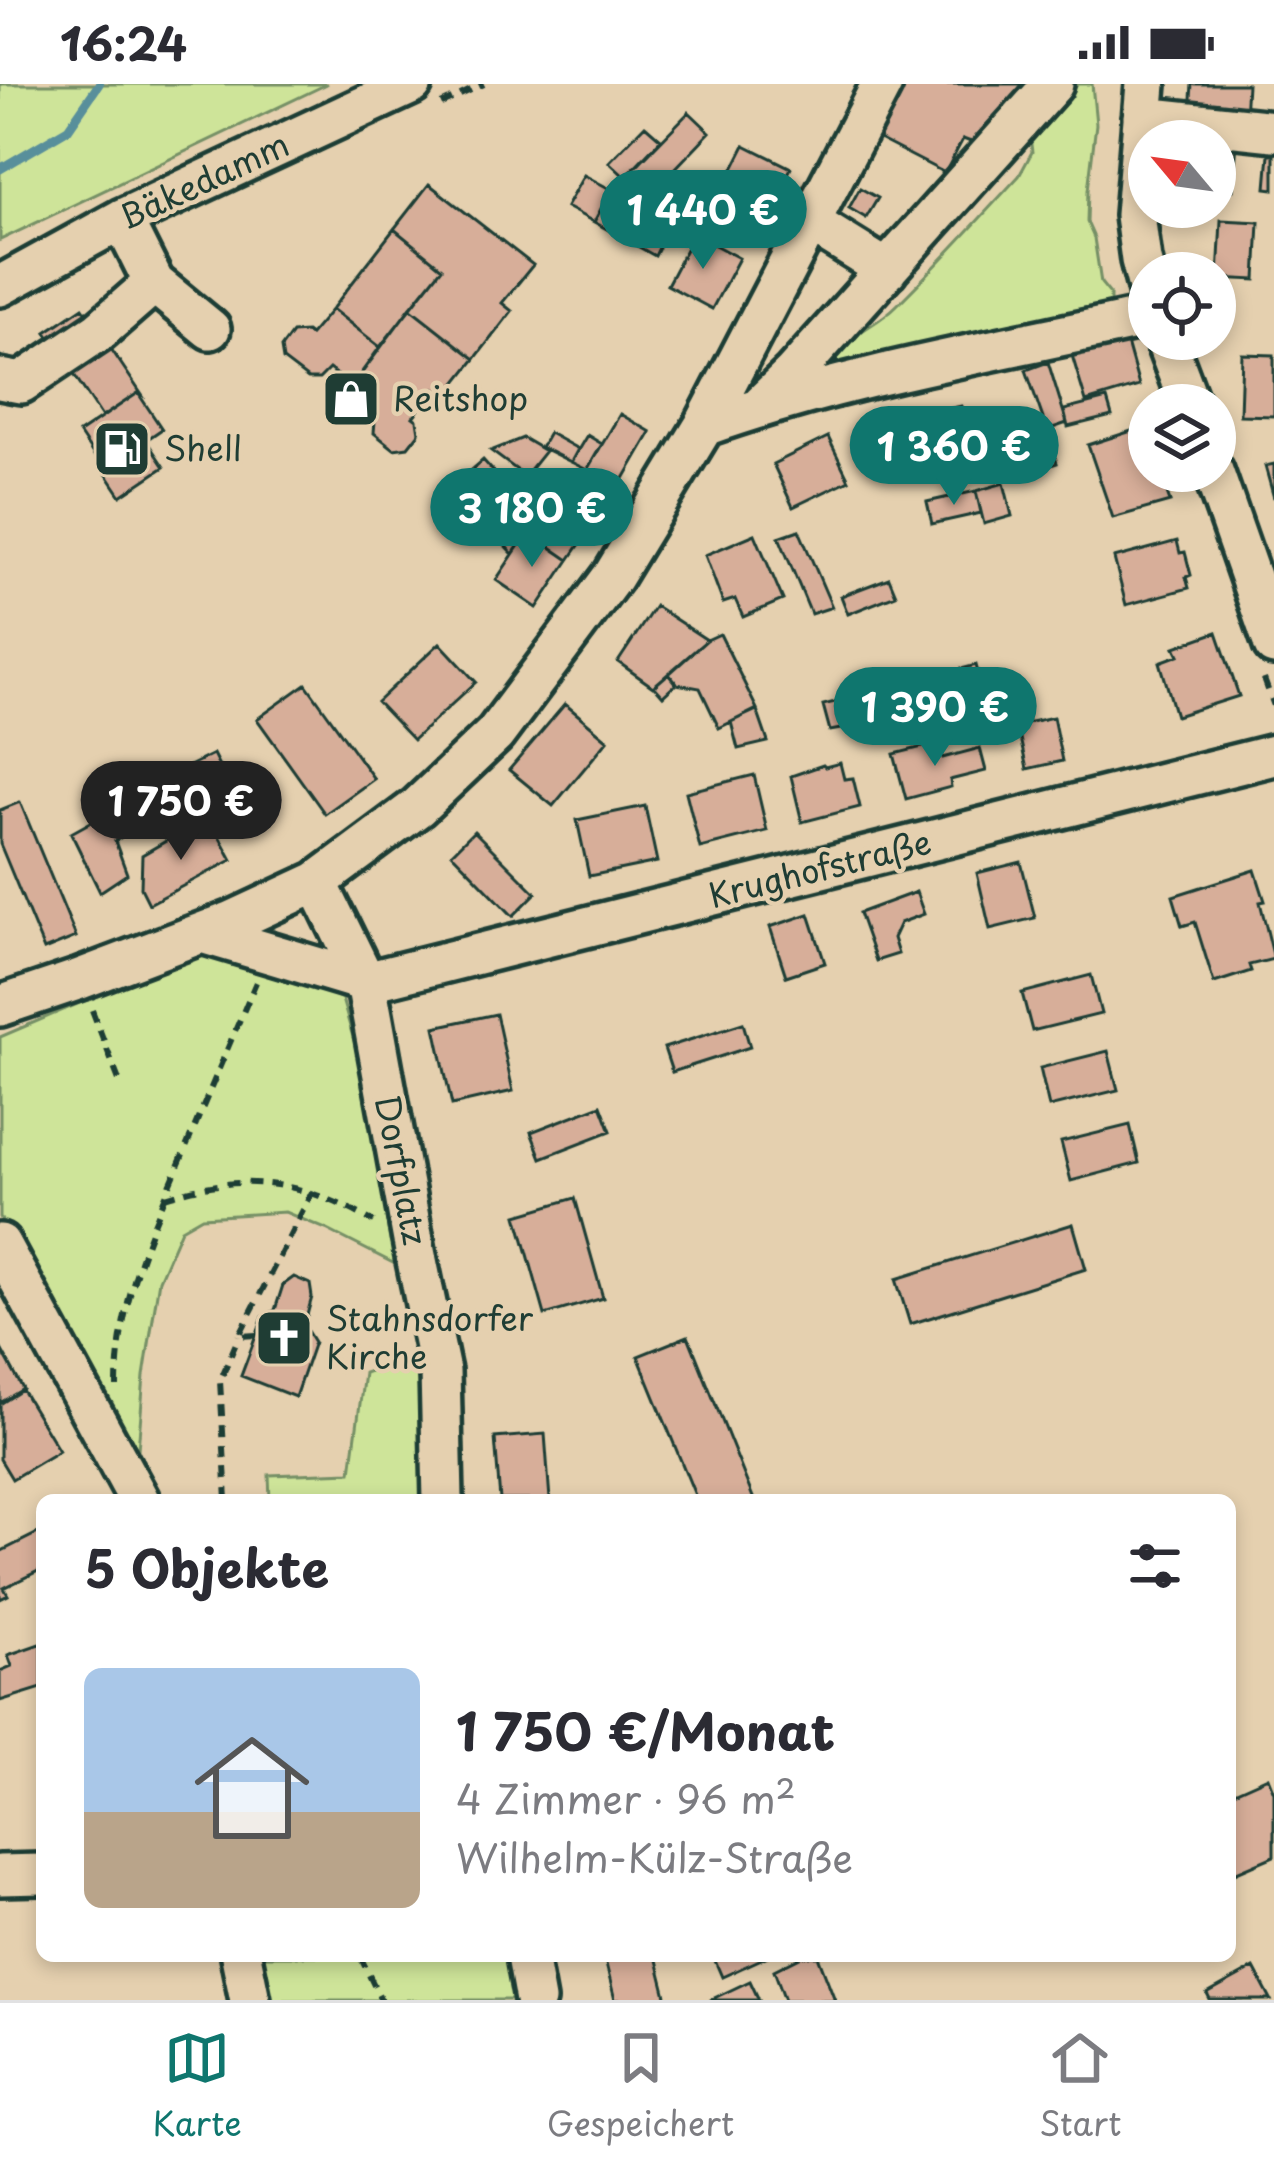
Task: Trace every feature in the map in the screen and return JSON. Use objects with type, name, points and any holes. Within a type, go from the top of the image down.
[{"type":"street","name":"Bäkedamm","points":[[0,286],[122,219],[412,84]]},
{"type":"street","points":[[1,1006],[202,933],[317,882],[418,806],[496,734],[613,576],[704,426],[882,84]]},
{"type":"street","points":[[759,406],[1053,84]]},
{"type":"street","points":[[1140,252],[1136,214],[1145,101],[1274,131]]},
{"type":"street","points":[[122,219],[154,284],[209,328]]},
{"type":"street","points":[[811,222],[887,270]]},
{"type":"street","points":[[0,379],[21,383],[99,332],[154,284]]},
{"type":"street","points":[[704,426],[843,383],[1128,322]]},
{"type":"street","points":[[1221,492],[1274,645]]},
{"type":"street","name":"Krughofstraße","points":[[366,982],[1274,755]]},
{"type":"street","name":"Dorfplatz","points":[[317,882],[366,982],[440,1371],[443,1494]]},
{"type":"street","points":[[202,933],[366,982]]},
{"type":"street","points":[[0,1244],[136,1494]]},
{"type":"street","points":[[0,1875],[36,1874]]},
{"type":"street","points":[[242,1962],[250,2000]]},
{"type":"street","points":[[528,1962],[536,2000]]},
{"type":"path","points":[[117,1395],[125,1307],[140,1257],[268,953]]},
{"type":"path","points":[[80,979],[120,1083]]},
{"type":"path","points":[[165,1197],[220,1183],[269,1183],[311,1192],[344,1205],[415,1251]]},
{"type":"path","points":[[226,1494],[220,1381],[311,1192]]},
{"type":"path","points":[[239,1336],[256,1335]]},
{"type":"path","points":[[363,1962],[382,2000]]},
{"type":"green space","points":[[0,84],[327,84],[0,240]]},
{"type":"green space","points":[[1078,84],[1092,84],[1096,124],[1087,222],[1110,306],[972,335],[835,374],[829,367],[842,347],[897,305],[1019,176],[1032,152],[1030,137]]},
{"type":"green space","points":[[197,953],[307,983],[342,999],[364,1075],[390,1241],[401,1267],[285,1212],[202,1217],[181,1229],[159,1280],[137,1462],[0,1217],[0,1037]]},
{"type":"green space","points":[[414,1356],[429,1442],[426,1494],[270,1494],[269,1475],[351,1472],[364,1373]]},
{"type":"green space","points":[[253,1962],[510,1962],[517,2000],[257,2000]]},
{"type":"building","points":[[902,84],[1027,84],[976,144],[963,139],[945,173],[873,136]]},
{"type":"building","points":[[1192,84],[1247,84],[1245,117],[1190,113]]},
{"type":"building","points":[[689,112],[710,132],[649,196],[677,211],[655,256],[594,222],[609,194]]},
{"type":"building","points":[[645,125],[661,139],[625,177],[609,162]]},
{"type":"building","points":[[745,145],[791,168],[763,225],[716,202]]},
{"type":"building","points":[[1269,154],[1274,154],[1274,189],[1266,188]]},
{"type":"building","points":[[584,175],[612,190],[594,222],[566,207]]},
{"type":"building","points":[[429,184],[533,265],[502,303],[512,311],[475,359],[410,308],[442,268],[394,229]]},
{"type":"building","points":[[860,188],[878,198],[866,218],[849,208]]},
{"type":"building","points":[[1236,221],[1259,222],[1256,280],[1236,279],[1236,252],[1219,252],[1221,228],[1236,228]]},
{"type":"building","points":[[394,229],[442,268],[380,347],[332,309]]},
{"type":"building","points":[[694,234],[739,258],[712,309],[667,285]]},
{"type":"building","points":[[83,307],[142,395],[138,393],[102,417],[46,332]]},
{"type":"building","points":[[410,308],[475,359],[445,397],[435,389],[413,417],[419,433],[408,447],[394,449],[374,433],[375,421],[359,410],[338,405]]},
{"type":"building","points":[[332,309],[380,347],[338,405],[330,399],[337,375],[329,369],[319,379],[308,379],[283,360],[281,348],[292,333],[310,335]]},
{"type":"building","points":[[1125,336],[1138,384],[1086,402],[1071,352]]},
{"type":"building","points":[[1242,354],[1274,355],[1274,416],[1240,415]]},
{"type":"building","points":[[1048,362],[1067,423],[1047,430],[1026,370]]},
{"type":"building","name":"Shell","points":[[138,393],[162,429],[146,440],[164,467],[121,496],[79,433]]},
{"type":"building","points":[[1107,399],[1112,416],[1068,427],[1064,410]]},
{"type":"building","points":[[961,406],[973,457],[894,475],[882,424]]},
{"type":"building","points":[[620,414],[651,432],[618,489],[587,470]]},
{"type":"building","points":[[1128,432],[1128,492],[1166,492],[1170,502],[1113,518],[1088,445]]},
{"type":"building","points":[[549,433],[578,449],[571,462],[541,447]]},
{"type":"building","points":[[587,435],[602,444],[587,470],[571,462]]},
{"type":"building","points":[[828,437],[849,480],[793,507],[773,464]]},
{"type":"building","points":[[1049,437],[1057,463],[1036,470],[1027,444]]},
{"type":"building","points":[[523,438],[545,451],[525,476],[491,451]]},
{"type":"building","points":[[1021,455],[1026,474],[1002,480],[997,462]]},
{"type":"building","points":[[483,460],[500,479],[490,489],[528,532],[513,554],[451,488]]},
{"type":"building","points":[[1274,464],[1274,498],[1265,466]]},
{"type":"building","points":[[520,472],[537,484],[521,502],[545,521],[536,537],[497,496]]},
{"type":"building","points":[[1004,483],[1012,516],[984,524],[976,491]]},
{"type":"building","points":[[976,491],[981,513],[932,524],[927,502]]},
{"type":"building","points":[[557,504],[591,528],[569,560],[536,537]]},
{"type":"building","points":[[799,530],[832,607],[811,614],[779,537]]},
{"type":"building","points":[[528,532],[569,560],[537,608],[496,580]]},
{"type":"building","points":[[755,534],[783,600],[743,617],[735,599],[723,603],[705,555]]},
{"type":"building","points":[[1177,541],[1191,575],[1186,577],[1189,588],[1126,605],[1114,558]]},
{"type":"building","points":[[889,578],[896,595],[848,614],[841,596]]},
{"type":"building","points":[[655,606],[707,640],[653,687],[618,662]]},
{"type":"building","points":[[1217,632],[1239,696],[1176,716],[1160,662],[1179,655],[1175,647]]},
{"type":"building","points":[[720,634],[757,709],[719,728],[700,688],[677,684],[669,674]]},
{"type":"building","points":[[440,643],[476,682],[413,740],[377,702]]},
{"type":"building","points":[[976,665],[987,708],[919,725],[908,683]]},
{"type":"building","points":[[668,674],[676,684],[663,696],[654,686]]},
{"type":"building","points":[[908,683],[912,697],[883,704],[879,690]]},
{"type":"building","points":[[306,684],[374,779],[325,814],[257,719]]},
{"type":"building","points":[[879,690],[886,718],[868,722],[861,694]]},
{"type":"building","points":[[839,701],[846,728],[830,731],[823,705]]},
{"type":"building","points":[[565,704],[608,740],[553,806],[509,770]]},
{"type":"building","points":[[757,710],[768,742],[738,749],[731,722]]},
{"type":"building","points":[[1053,717],[1062,761],[1027,769],[1017,725]]},
{"type":"building","points":[[939,743],[943,758],[980,748],[986,771],[906,799],[894,754]]},
{"type":"building","points":[[213,754],[238,804],[209,820],[183,769]]},
{"type":"building","points":[[840,763],[844,779],[853,778],[860,807],[802,822],[791,776]]},
{"type":"building","points":[[246,767],[259,793],[238,804],[225,778]]},
{"type":"building","points":[[754,775],[767,831],[700,848],[686,792]]},
{"type":"building","points":[[149,790],[164,813],[115,841],[127,874],[100,892],[71,833]]},
{"type":"building","points":[[20,802],[76,937],[44,950],[0,844],[0,810]]},
{"type":"building","points":[[645,806],[657,862],[589,876],[577,820]]},
{"type":"building","points":[[212,823],[232,860],[149,904],[141,888],[142,855],[173,837],[178,843]]},
{"type":"building","points":[[474,831],[536,893],[513,916],[452,853]]},
{"type":"building","points":[[1021,862],[1035,918],[990,929],[977,873]]},
{"type":"building","points":[[1255,870],[1274,959],[1249,965],[1251,971],[1214,983],[1195,922],[1182,926],[1173,896]]},
{"type":"building","points":[[916,892],[924,914],[900,923],[893,938],[898,954],[876,961],[859,913]]},
{"type":"building","points":[[809,914],[825,963],[786,976],[770,927]]},
{"type":"building","points":[[1091,975],[1101,1014],[1032,1031],[1022,993]]},
{"type":"building","points":[[496,1014],[513,1091],[452,1105],[435,1027]]},
{"type":"building","points":[[743,1023],[750,1047],[672,1072],[664,1048]]},
{"type":"building","points":[[1108,1051],[1118,1090],[1049,1107],[1040,1068]]},
{"type":"building","points":[[601,1105],[611,1131],[541,1158],[531,1132]]},
{"type":"building","points":[[1130,1125],[1139,1163],[1071,1181],[1061,1142]]},
{"type":"building","points":[[575,1198],[603,1298],[545,1315],[517,1215]]},
{"type":"building","points":[[1073,1224],[1086,1269],[910,1324],[896,1279]]},
{"type":"building","name":"Stahnsdorfer Kirche","points":[[294,1277],[310,1284],[312,1297],[304,1326],[314,1342],[295,1397],[241,1376],[263,1317],[275,1310],[283,1285]]},
{"type":"building","points":[[688,1336],[752,1494],[695,1494],[638,1356]]},
{"type":"building","points":[[0,1347],[23,1389],[0,1403]]},
{"type":"building","points":[[22,1390],[59,1451],[12,1479],[0,1459],[0,1404]]},
{"type":"building","points":[[545,1434],[550,1494],[500,1494],[495,1438]]},
{"type":"building","points":[[36,1534],[36,1572],[4,1588],[8,1595],[0,1599],[0,1552]]},
{"type":"building","points":[[36,1645],[36,1690],[0,1701],[0,1671],[12,1666],[8,1655]]},
{"type":"building","points":[[1268,1777],[1274,1792],[1274,1856],[1236,1872],[1236,1791]]},
{"type":"building","points":[[606,1962],[658,1962],[667,2000],[615,2000]]},
{"type":"building","points":[[716,1962],[755,1962],[722,1977]]},
{"type":"building","points":[[790,1962],[820,1962],[835,2000],[785,2000],[774,1970]]},
{"type":"building","points":[[1254,1968],[1271,2000],[1210,2000],[1207,1994]]},
{"type":"building","points":[[750,1981],[759,2000],[710,2000]]},
{"type":"waterway","points":[[0,169],[68,129],[99,84]]},
{"type":"place","name":"Reitshop","points":[[351,399]]},
{"type":"place","name":"Shell","points":[[122,449]]},
{"type":"place","name":"Stahnsdorfer Kirche","points":[[284,1338]]}]
